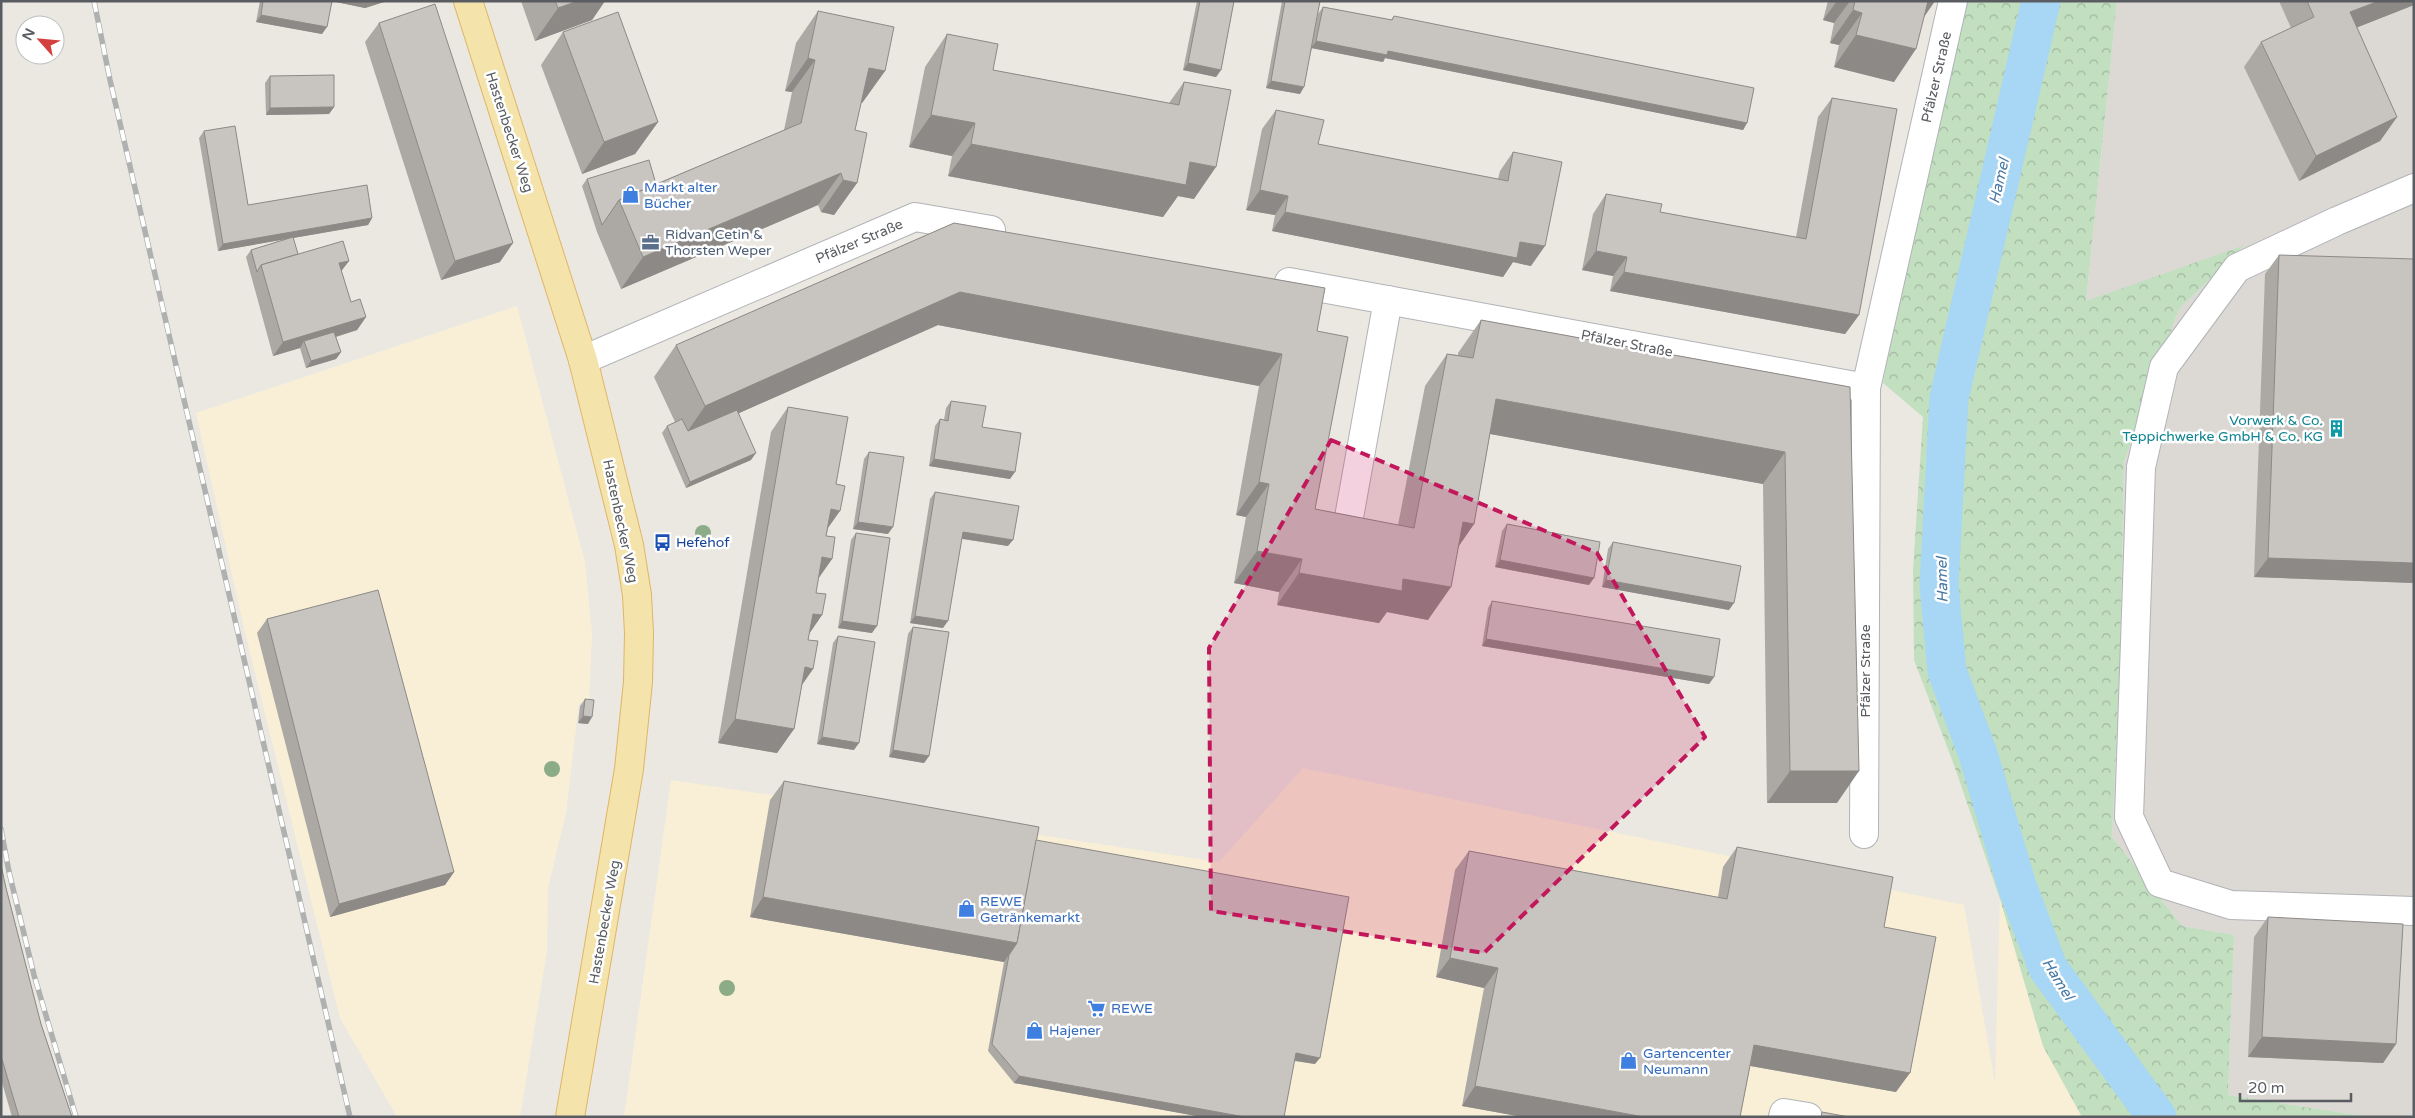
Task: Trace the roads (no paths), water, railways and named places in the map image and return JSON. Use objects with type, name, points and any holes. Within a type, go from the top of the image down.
[{"type":"main road","name":"Hastenbecker Weg","points":[[468,1],[583,360],[629,545],[637,595],[639,633],[638,682],[629,769],[570,1117]]},
{"type":"street","name":"Pfälzer Straße","points":[[1864,834],[1866,388],[1953,1]]},
{"type":"street","points":[[2414,188],[2337,220],[2237,268],[2164,367],[2141,467],[2129,817],[2160,883],[2231,905],[2414,911]]},
{"type":"street","name":"Pfälzer Straße","points":[[583,360],[915,217],[1013,234]]},
{"type":"street","name":"Pfälzer Straße","points":[[1265,278],[1866,388]]},
{"type":"street","points":[[1346,534],[1388,300]]},
{"type":"waterway","name":"Hamel","points":[[2041,1],[1949,398],[1939,585],[1947,671],[1978,754],[2017,886],[2048,968],[2157,1117]]},
{"type":"railway","points":[[94,1],[110,80],[350,1117]]},
{"type":"railway","points":[[1,829],[9,872],[34,975],[76,1117]]},
{"type":"place","name":"Markt alter Bücher","points":[[630,195]]},
{"type":"place","name":"Ridvan Cetin & Thorsten Weper","points":[[651,242]]},
{"type":"place","name":"Vorwerk & Co. Teppichwerke GmbH & Co. KG","points":[[2337,428]]},
{"type":"place","name":"Hefehof","points":[[662,542]]},
{"type":"place","name":"REWE Getränkemarkt","points":[[966,909]]},
{"type":"place","name":"REWE","points":[[1097,1008]]},
{"type":"place","name":"Hajener","points":[[1035,1030]]},
{"type":"place","name":"Gartencenter Neumann","points":[[1629,1061]]}]
